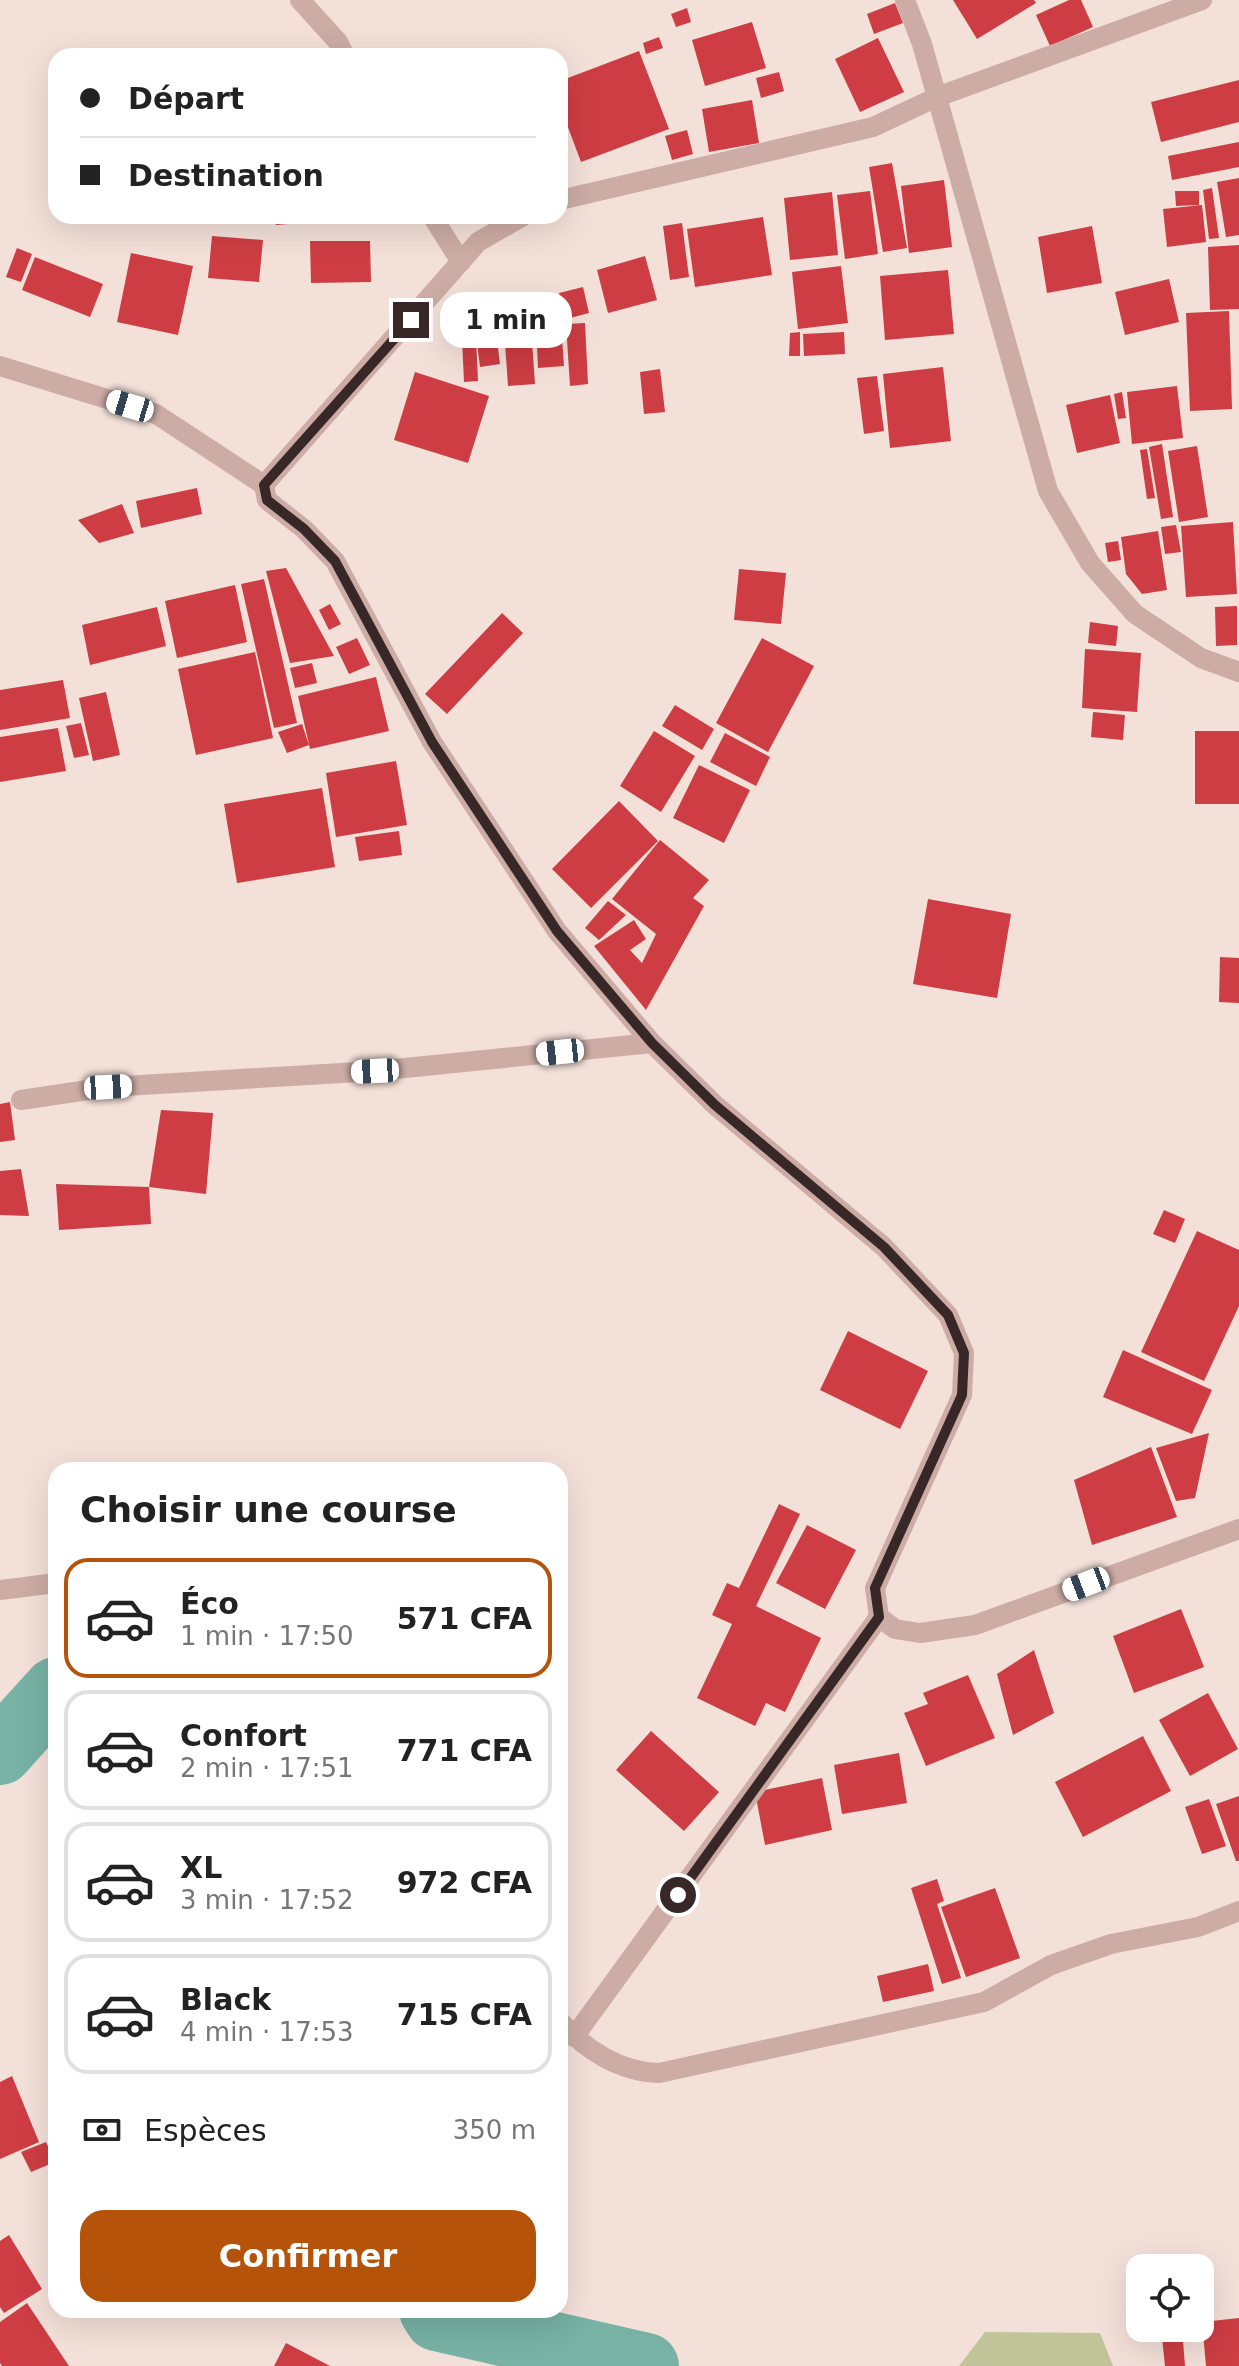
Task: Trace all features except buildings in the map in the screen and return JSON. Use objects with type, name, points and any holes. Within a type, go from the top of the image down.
[{"type":"street","points":[[300,0],[341,48]]},
{"type":"street","points":[[905,0],[937,97],[1048,491],[1090,563],[1135,614],[1201,658],[1239,672]]},
{"type":"street","points":[[568,198],[873,127],[937,97],[1202,0]]},
{"type":"street","points":[[437,224],[461,262]]},
{"type":"street","points":[[264,485],[478,242],[509,224]]},
{"type":"street","points":[[0,366],[156,414],[264,485],[267,500],[304,529],[335,561],[432,742],[557,931],[652,1043],[792,1173],[884,1247],[948,1315],[964,1353],[962,1395],[875,1588],[879,1617],[574,2037]]},
{"type":"street","points":[[21,1100],[108,1087],[375,1071],[652,1043]]},
{"type":"street","points":[[879,1617],[895,1629],[920,1633],[975,1625],[1239,1529]]},
{"type":"street","points":[[0,1590],[48,1584]]},
{"type":"street","points":[[568,2030],[574,2037],[635,2072],[659,2073],[697,2067],[984,2002],[1051,1965],[1111,1944],[1198,1927],[1239,1911]]},
{"type":"green space","points":[[985,2332],[1100,2333],[1113,2366],[959,2366]]},
{"type":"waterway","points":[[0,1752],[48,1699]]},
{"type":"waterway","points":[[437,2318],[646,2366]]},
{"type":"route","points":[[411,320],[264,485],[267,500],[304,529],[335,561],[432,742],[557,931],[652,1043],[715,1105],[792,1173],[884,1247],[948,1315],[964,1353],[962,1395],[875,1588],[879,1617],[678,1895]]}]
